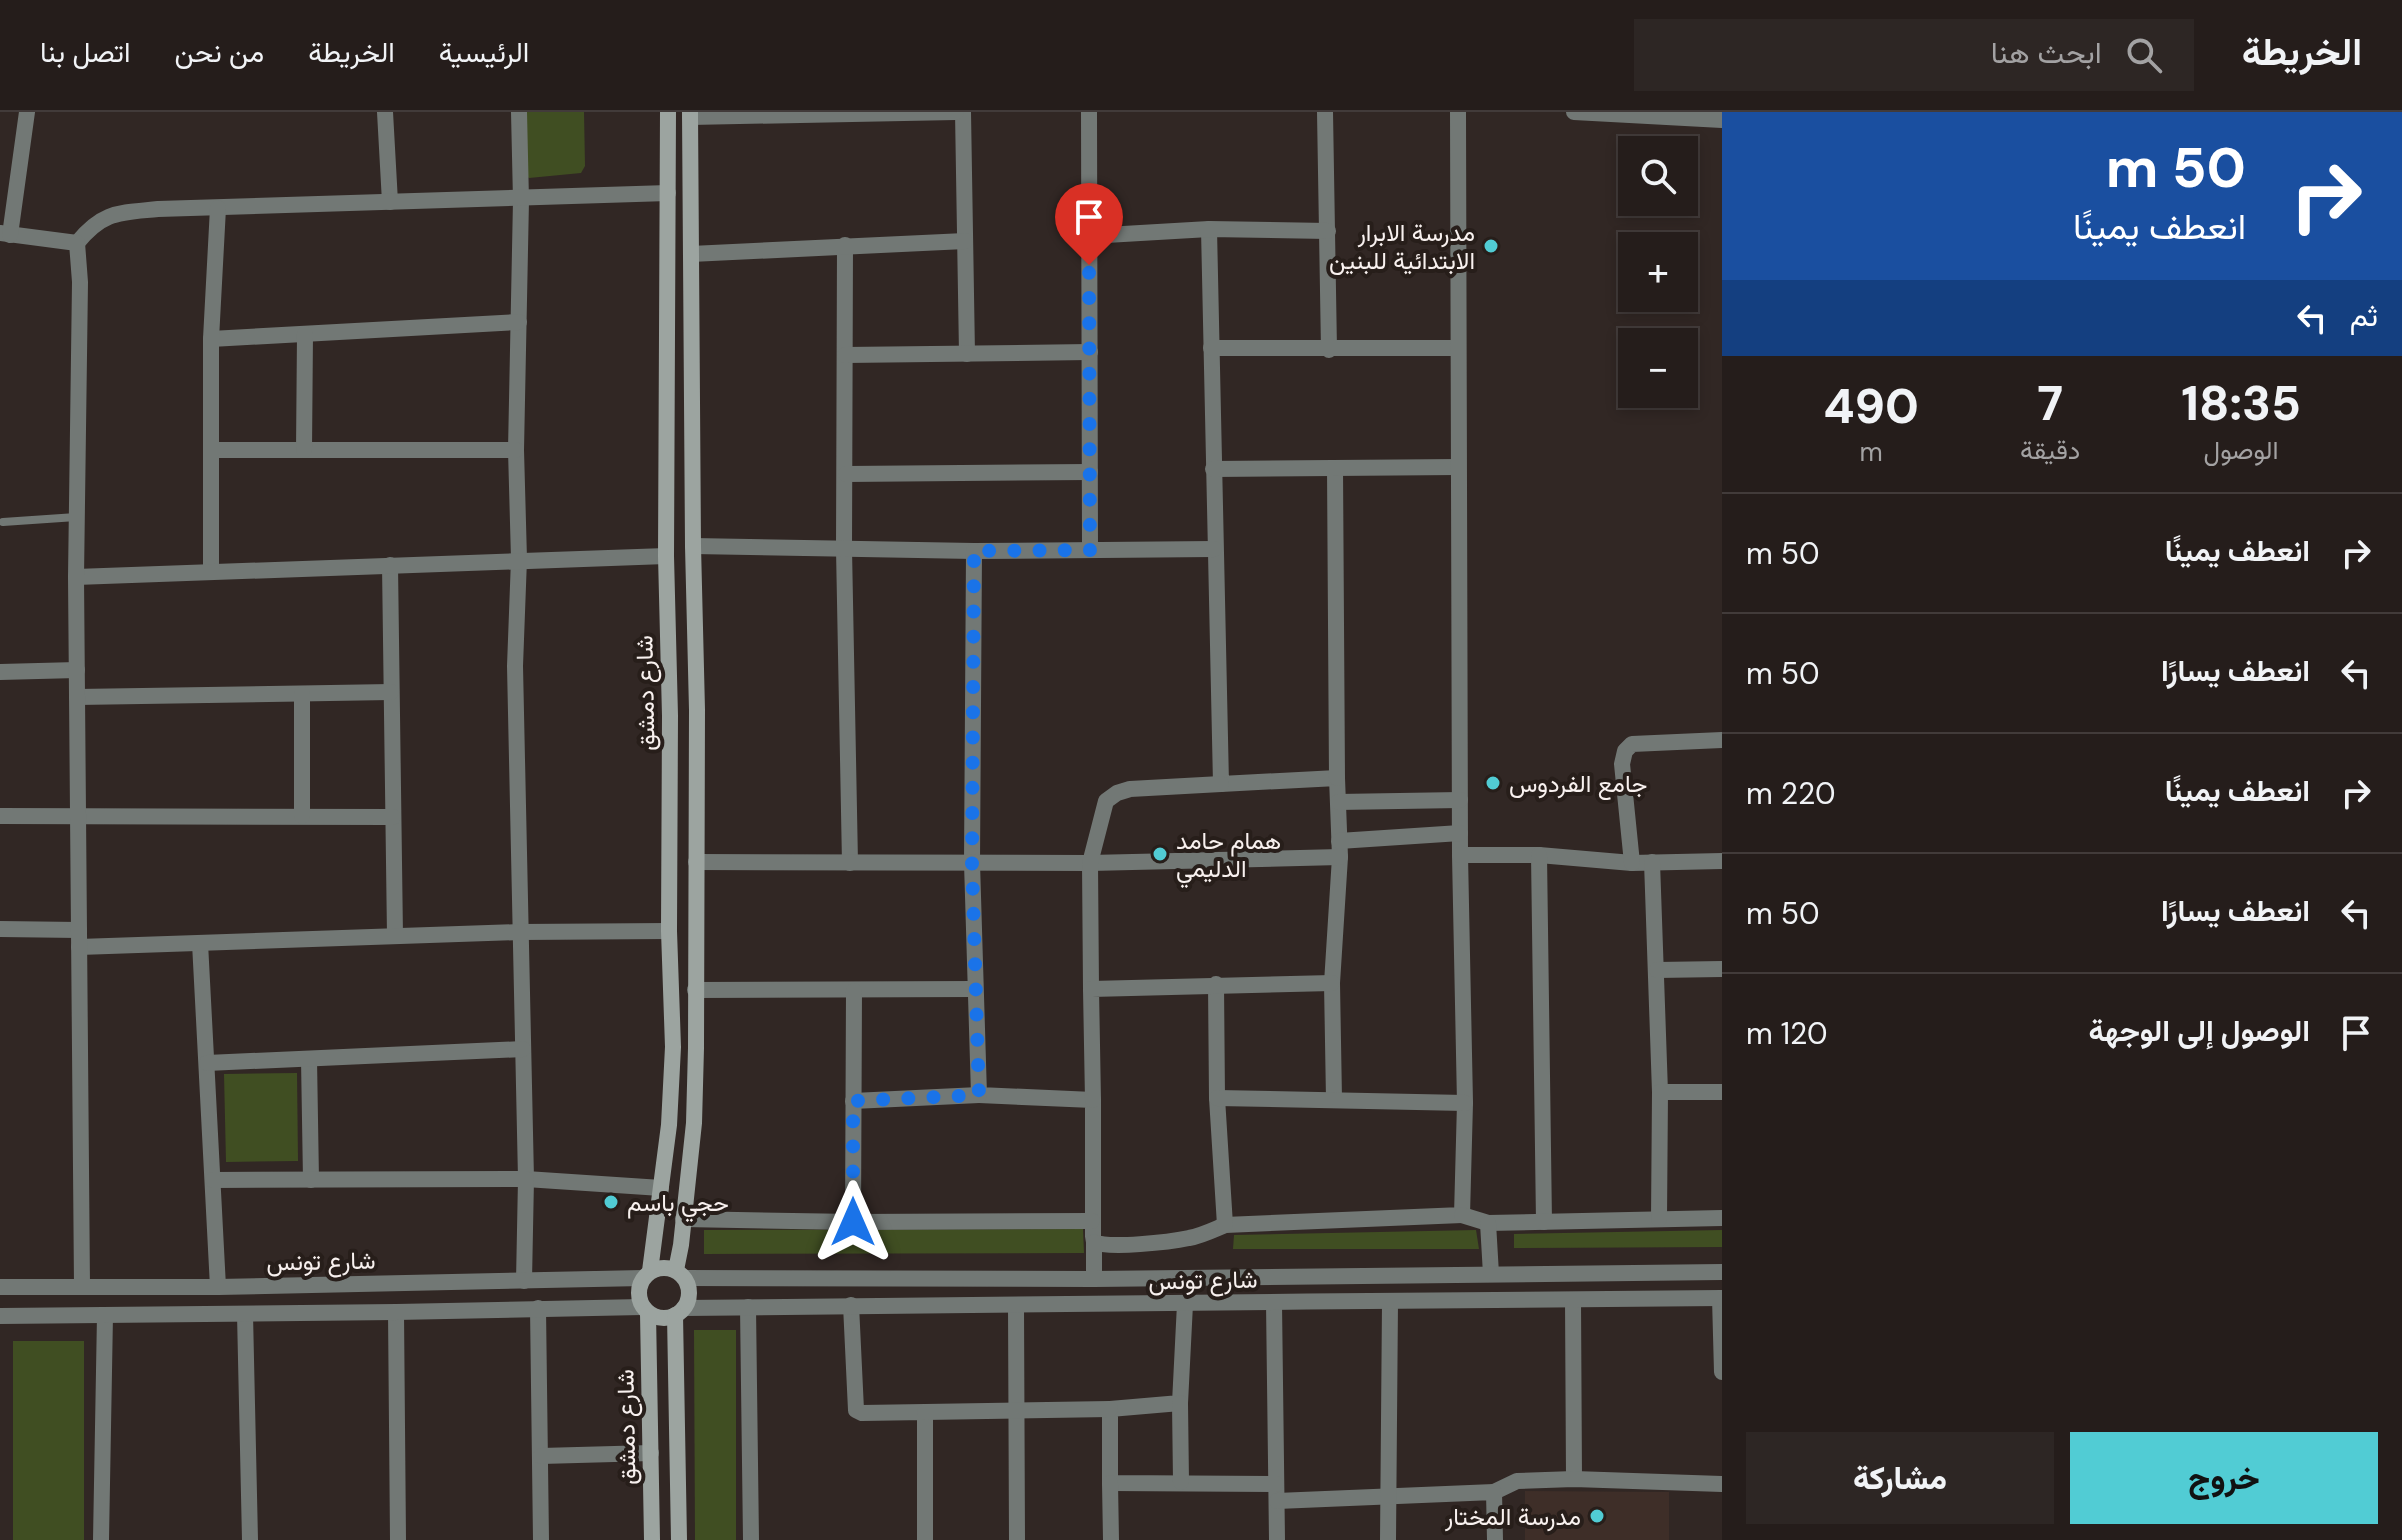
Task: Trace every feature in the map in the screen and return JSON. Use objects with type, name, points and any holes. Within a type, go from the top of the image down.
[{"type":"main road","name":"شارع دمشق","points":[[646,1274],[661,1188],[672,1086],[666,556],[668,112]]},
{"type":"main road","points":[[679,1540],[680,1312],[689,1294],[680,1274],[695,1098],[697,710],[690,114]]},
{"type":"main road","points":[[680,1274],[662,1267],[646,1274],[638,1292],[645,1310],[661,1318],[680,1312]]},
{"type":"main road","name":"شارع دمشق","points":[[645,1310],[652,1540]]},
{"type":"street","points":[[27,112],[5,234],[77,243]]},
{"type":"street","points":[[385,112],[390,202]]},
{"type":"street","points":[[519,112],[521,200],[516,450],[519,559],[515,666],[526,1179],[524,1281]]},
{"type":"street","points":[[690,114],[956,112]]},
{"type":"street","points":[[963,112],[967,354]]},
{"type":"street","points":[[1089,112],[1090,550]]},
{"type":"street","points":[[1325,112],[1329,350]]},
{"type":"street","points":[[1458,112],[1460,855],[1465,1103],[1462,1215]]},
{"type":"street","points":[[1574,112],[1722,120]]},
{"type":"street","points":[[82,1286],[76,577],[80,282],[77,243],[91,226],[110,214],[158,209],[668,193]]},
{"type":"street","points":[[211,572],[211,339],[218,208]]},
{"type":"street","points":[[1089,236],[1209,229],[1328,231]]},
{"type":"street","points":[[1209,229],[1221,784]]},
{"type":"street","points":[[691,254],[965,241]]},
{"type":"street","points":[[845,245],[844,549],[850,863]]},
{"type":"street","points":[[211,339],[519,322]]},
{"type":"street","points":[[304,450],[305,334]]},
{"type":"street","points":[[1211,348],[1458,348]]},
{"type":"street","points":[[845,355],[1090,352]]},
{"type":"street","points":[[211,450],[516,450]]},
{"type":"street","points":[[1213,469],[1458,467]]},
{"type":"street","points":[[1334,1099],[1332,983],[1340,849],[1335,468]]},
{"type":"street","points":[[846,474],[1090,472]]},
{"type":"street","points":[[693,546],[974,551],[1214,549]]},
{"type":"street","points":[[974,551],[972,863],[979,1095]]},
{"type":"street","points":[[76,577],[666,556]]},
{"type":"street","points":[[390,565],[395,936]]},
{"type":"street","points":[[0,672],[77,670]]},
{"type":"street","points":[[77,697],[391,692]]},
{"type":"street","points":[[302,694],[302,816]]},
{"type":"street","points":[[1632,863],[1622,764],[1625,751],[1632,744],[1722,740]]},
{"type":"street","points":[[1094,1279],[1090,863],[1106,801],[1130,789],[1337,778]]},
{"type":"street","points":[[1338,802],[1460,800]]},
{"type":"street","points":[[0,816],[393,817]]},
{"type":"street","points":[[696,862],[1090,863],[1340,849],[1460,833]]},
{"type":"street","points":[[1460,855],[1539,855],[1632,863],[1722,861]]},
{"type":"street","points":[[1539,855],[1544,1222]]},
{"type":"street","points":[[1652,862],[1660,1092],[1659,1219]]},
{"type":"street","points":[[0,929],[79,930]]},
{"type":"street","points":[[79,947],[520,932],[669,931]]},
{"type":"street","points":[[200,943],[218,1287]]},
{"type":"street","points":[[1657,970],[1722,969]]},
{"type":"street","points":[[1091,989],[1332,983]]},
{"type":"street","points":[[1216,984],[1217,1098],[1225,1225]]},
{"type":"street","points":[[695,990],[975,989]]},
{"type":"street","points":[[853,1222],[854,991]]},
{"type":"street","points":[[207,1063],[523,1049]]},
{"type":"street","points":[[309,1059],[311,1180]]},
{"type":"street","points":[[1660,1092],[1722,1092]]},
{"type":"street","points":[[853,1101],[979,1095],[1093,1100]]},
{"type":"street","points":[[1217,1098],[1465,1103]]},
{"type":"street","points":[[213,1180],[526,1179],[661,1188]]},
{"type":"street","points":[[1094,1242],[1116,1246],[1189,1238],[1225,1225],[1462,1215],[1488,1223],[1722,1218]]},
{"type":"street","points":[[683,1219],[1092,1221]]},
{"type":"street","points":[[1488,1223],[1491,1274]]},
{"type":"street","name":"شارع تونس","points":[[680,1274],[1094,1279],[1722,1272]]},
{"type":"street","points":[[1644,1299],[1645,1273]]},
{"type":"street","name":"شارع تونس","points":[[0,1287],[218,1287],[524,1281],[646,1274]]},
{"type":"street","points":[[1721,1298],[1722,1372]]},
{"type":"street","name":"شارع تونس","points":[[680,1312],[851,1305],[1721,1298]]},
{"type":"street","points":[[1573,1300],[1574,1479]]},
{"type":"street","points":[[1388,1540],[1390,1302]]},
{"type":"street","points":[[1274,1303],[1277,1540]]},
{"type":"street","points":[[1181,1482],[1180,1403],[1185,1304]]},
{"type":"street","points":[[851,1305],[856,1410],[862,1413],[1110,1409],[1180,1403]]},
{"type":"street","points":[[1016,1306],[1017,1540]]},
{"type":"street","points":[[748,1307],[751,1540]]},
{"type":"street","points":[[538,1308],[541,1540]]},
{"type":"street","points":[[0,1316],[538,1308],[645,1310]]},
{"type":"street","points":[[396,1312],[398,1540]]},
{"type":"street","points":[[245,1314],[250,1540]]},
{"type":"street","points":[[101,1540],[105,1315]]},
{"type":"street","points":[[1110,1409],[1111,1540]]},
{"type":"street","points":[[925,1412],[925,1540]]},
{"type":"street","points":[[541,1456],[651,1453]]},
{"type":"street","points":[[1277,1501],[1494,1492],[1517,1481],[1574,1479],[1722,1484]]},
{"type":"street","points":[[1110,1483],[1276,1484]]},
{"type":"street","points":[[1494,1492],[1495,1540]]},
{"type":"lane","points":[[3,522],[77,517]]},
{"type":"shaded area","name":"مدرسة المختار","points":[[1525,1491],[1669,1492],[1669,1540],[1525,1540]]},
{"type":"green space","points":[[519,112],[584,112],[585,166],[581,173],[529,178],[519,169]]},
{"type":"green space","points":[[297,1073],[298,1161],[226,1162],[224,1074]]},
{"type":"green space","points":[[1083,1229],[1084,1253],[704,1254],[704,1230]]},
{"type":"green space","points":[[1476,1230],[1479,1249],[1233,1249],[1234,1235]]},
{"type":"green space","points":[[1722,1230],[1722,1247],[1514,1248],[1514,1234]]},
{"type":"green space","points":[[694,1330],[736,1330],[736,1540],[695,1540]]},
{"type":"green space","points":[[13,1341],[84,1341],[84,1540],[13,1540]]},
{"type":"place","name":"مدرسة الابرار الابتدائية للبنين","points":[[1491,246]]},
{"type":"place","name":"جامع الفردوس","points":[[1493,783]]},
{"type":"place","name":"همام حامد الدليمي","points":[[1160,854]]},
{"type":"place","name":"حجي باسم","points":[[611,1202]]},
{"type":"place","name":"مدرسة المختار","points":[[1597,1516]]},
{"type":"route","points":[[853,1222],[853,1101],[979,1095],[972,863],[974,551],[1090,550],[1089,265]]}]
